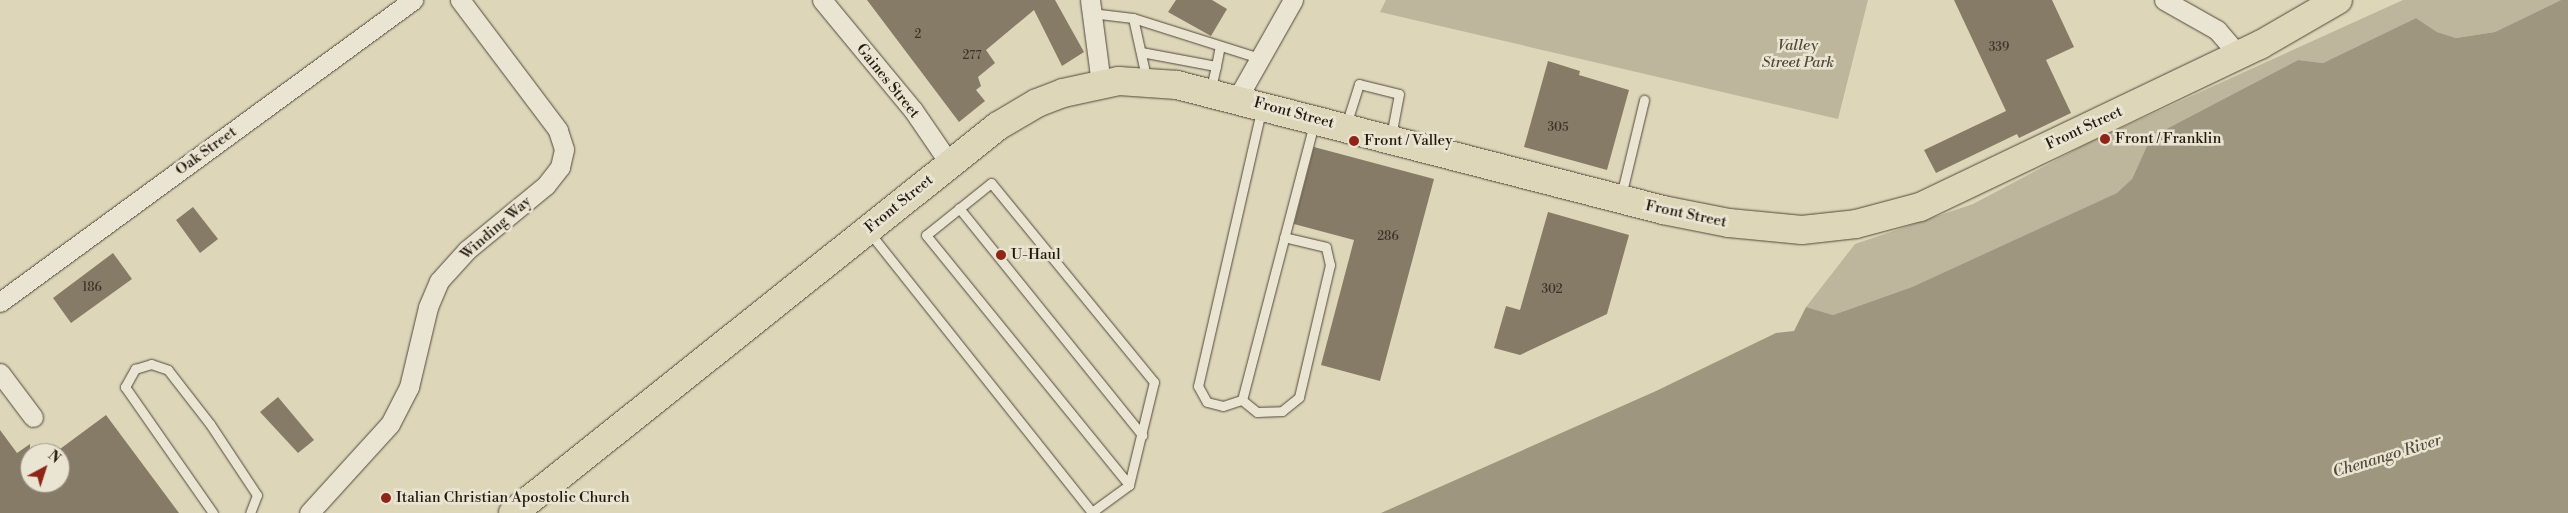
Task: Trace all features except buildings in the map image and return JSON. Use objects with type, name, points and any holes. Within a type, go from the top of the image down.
[{"type":"main road","name":"Front Street","points":[[513,513],[950,164],[1021,112],[1063,93],[1101,83],[1147,81],[1210,92],[1620,199],[1729,223],[1802,230],[1856,224],[1920,207],[2239,55],[2338,0]]},
{"type":"street","name":"Oak Street","points":[[0,302],[413,0]]},
{"type":"street","name":"Winding Way","points":[[309,513],[390,424],[409,387],[428,308],[439,281],[467,250],[546,185],[560,167],[564,149],[558,130],[460,0]]},
{"type":"street","name":"Gaines Street","points":[[822,0],[912,110],[950,164]]},
{"type":"street","points":[[1250,102],[1260,58],[1293,0]]},
{"type":"street","points":[[2164,0],[2217,30],[2239,55]]},
{"type":"street","points":[[1090,6],[1101,83]]},
{"type":"street","points":[[0,373],[33,417]]},
{"type":"lane","points":[[1090,6],[1260,58]]},
{"type":"lane","points":[[1134,18],[1147,81]]},
{"type":"lane","points":[[1210,92],[1220,46]]},
{"type":"lane","points":[[1141,52],[1216,66]]},
{"type":"lane","points":[[1346,127],[1359,84],[1399,94],[1391,139]]},
{"type":"lane","points":[[1620,199],[1644,100]]},
{"type":"lane","points":[[1242,400],[1223,406],[1207,402],[1198,386],[1250,102]]},
{"type":"lane","points":[[1242,400],[1315,119]]},
{"type":"lane","points":[[867,230],[1092,512],[1130,486],[1154,382],[991,183],[926,235],[1130,486]]},
{"type":"lane","points":[[959,208],[1142,435]]},
{"type":"lane","points":[[1242,400],[1257,412],[1282,411],[1299,397],[1330,265],[1326,247],[1284,237]]},
{"type":"lane","points":[[213,513],[125,388],[135,369],[151,364],[168,370],[210,424],[257,495],[250,513]]},
{"type":"green space","name":"Valley Street Park","points":[[1386,0],[1868,0],[1838,119],[1380,12]]},
{"type":"green space","points":[[2403,0],[2561,0],[2495,32],[2456,38],[2437,32],[2416,18],[2323,63],[2298,60],[2151,137],[2132,179],[2118,193],[1912,287],[1833,315],[1806,307],[1855,244],[1973,204],[2090,142]]},
{"type":"water","name":"Chenango River","points":[[2561,0],[2568,0],[2568,513],[1381,513],[1656,391],[1776,333],[1794,331],[1806,307],[1833,315],[1912,287],[2117,193],[2132,179],[2151,137],[2298,60],[2323,63],[2416,18],[2437,32],[2456,38],[2495,32]]},
{"type":"place","name":"Front / Franklin","points":[[2105,139]]},
{"type":"place","name":"Front / Valley","points":[[1354,141]]},
{"type":"place","name":"U-Haul","points":[[1001,255]]},
{"type":"place","name":"Italian Christian Apostolic Church","points":[[386,498]]}]
